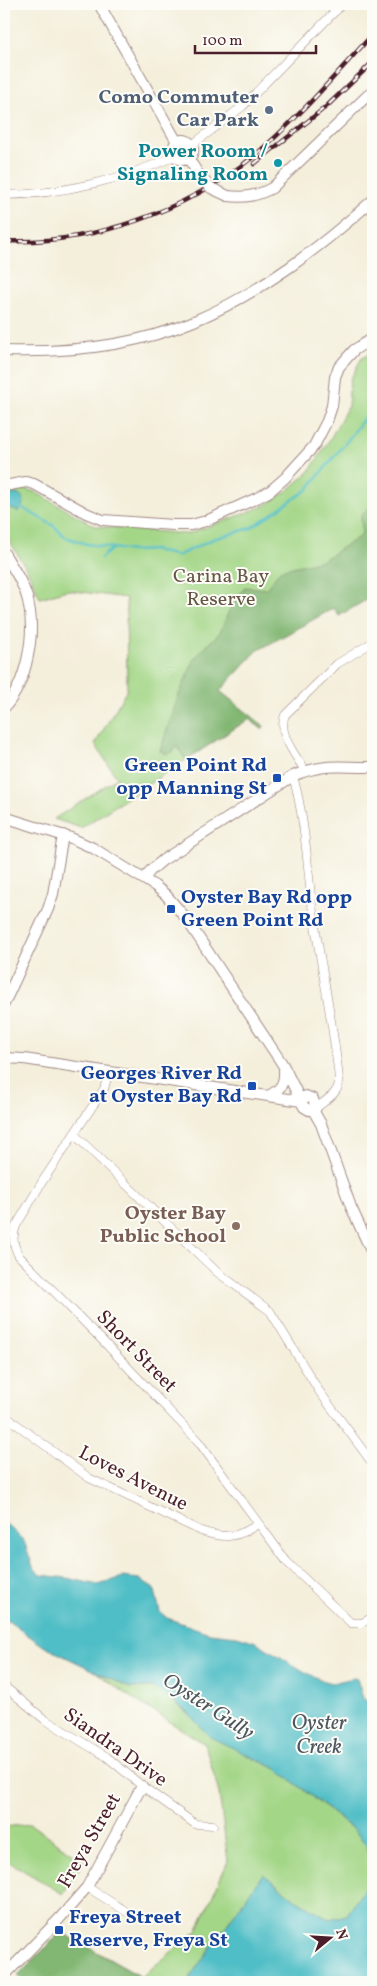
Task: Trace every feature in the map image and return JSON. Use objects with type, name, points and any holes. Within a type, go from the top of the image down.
[{"type":"street","points":[[99,4],[177,142]]},
{"type":"street","points":[[326,4],[336,11]]},
{"type":"street","points":[[192,146],[242,106],[342,4]]},
{"type":"street","points":[[188,158],[199,175],[212,188],[228,196],[247,198],[256,196],[272,188],[366,96],[373,92]]},
{"type":"street","points":[[4,195],[65,190],[140,170],[174,156],[183,160],[188,158],[193,151],[192,146],[187,141],[177,142]]},
{"type":"street","points":[[174,156],[174,146],[177,142]]},
{"type":"street","points":[[4,351],[32,352],[111,344],[146,336],[193,321],[227,305],[288,268],[373,200]]},
{"type":"street","points":[[4,483],[26,482],[34,484],[86,514],[103,520],[173,525],[191,525],[206,521],[264,494],[290,473],[314,446],[327,421],[332,406],[335,377],[339,367],[354,350],[373,338]]},
{"type":"street","points":[[4,553],[17,574],[27,597],[30,630],[26,665],[22,678],[4,708]]},
{"type":"street","points":[[305,771],[284,735],[282,721],[285,715],[337,664],[373,642]]},
{"type":"street","points":[[144,879],[163,860],[293,776],[305,771],[332,766],[373,767]]},
{"type":"street","points":[[4,817],[63,835],[92,848],[166,894],[185,916],[283,1064],[305,1098],[305,1108],[314,1109],[331,1098],[339,1084],[312,904],[308,853],[293,776]]},
{"type":"street","points":[[4,1004],[48,909],[53,894],[63,835]]},
{"type":"street","points":[[4,1051],[24,1058]]},
{"type":"street","points":[[4,1058],[24,1058],[268,1096],[322,1097],[334,1092]]},
{"type":"street","points":[[268,1096],[277,1091],[284,1081],[283,1064]]},
{"type":"street","name":"Short Street","points":[[109,1071],[104,1090],[42,1182],[16,1226],[13,1233],[15,1249],[198,1441],[287,1562],[347,1620],[357,1624],[370,1619]]},
{"type":"street","points":[[314,1109],[351,1207],[373,1255]]},
{"type":"street","points":[[74,1134],[217,1272],[270,1310],[319,1391],[373,1464]]},
{"type":"street","name":"Loves Avenue","points":[[4,1416],[89,1478],[201,1531],[212,1535],[233,1536],[243,1534],[258,1524]]},
{"type":"street","name":"Siandra Drive","points":[[4,1686],[44,1719],[107,1757],[142,1786],[195,1824],[213,1825]]},
{"type":"street","name":"Freya Street","points":[[4,1976],[60,1918],[86,1887],[142,1786]]},
{"type":"street","points":[[86,1887],[127,1912]]},
{"type":"green space","name":"Carina Bay Reserve","points":[[373,351],[373,564],[216,651],[220,692],[264,726],[262,729],[249,719],[81,828],[54,819],[117,778],[95,744],[127,690],[126,598],[67,590],[40,598],[29,573],[4,532],[5,492],[21,488],[35,492],[95,526],[187,534],[235,517],[266,505],[287,491],[309,472],[348,406],[350,380],[361,359]]},
{"type":"green space","points":[[373,504],[373,596],[339,616],[334,608],[257,651],[220,691],[264,726],[262,729],[249,719],[186,760],[177,746],[173,752],[167,754],[160,751],[178,697],[195,658],[220,632],[229,611],[245,587],[266,589],[280,570],[323,560],[362,535],[361,515]]},
{"type":"green space","points":[[93,1670],[130,1688],[147,1687],[160,1690],[185,1711],[248,1756],[277,1769],[354,1830],[366,1844],[369,1872],[365,1888],[347,1915],[330,1919],[295,1899],[263,1874],[190,1977],[190,1982],[138,1982],[140,1978],[136,1982],[24,1982],[18,1976],[61,1932],[141,1977],[197,1931],[228,1861],[219,1793],[205,1744],[132,1698]]},
{"type":"green space","points":[[30,1824],[84,1861],[63,1894],[4,1859],[4,1827]]},
{"type":"green space","points":[[61,1932],[141,1977],[138,1982],[24,1982],[18,1976]]},
{"type":"water","points":[[16,494],[22,497],[24,502],[18,512],[4,505],[8,495]]},
{"type":"water","name":"Oyster Creek","points":[[4,1522],[24,1541],[33,1567],[41,1575],[67,1578],[98,1585],[123,1577],[139,1579],[151,1586],[155,1591],[160,1612],[167,1618],[209,1633],[237,1636],[256,1642],[305,1672],[324,1681],[332,1683],[357,1679],[363,1698],[373,1706],[373,1982],[190,1982],[190,1977],[263,1874],[295,1899],[330,1919],[347,1915],[365,1888],[369,1872],[366,1844],[354,1830],[277,1769],[210,1737],[186,1711],[160,1690],[147,1687],[130,1688],[45,1647],[5,1619]]},
{"type":"waterway","points":[[19,506],[54,526],[65,537],[87,544],[132,551],[154,550],[177,556],[213,539],[251,528],[307,490],[373,406]]},
{"type":"waterway","points":[[101,558],[113,548]]},
{"type":"waterway","name":"Oyster Gully","points":[[155,1688],[168,1696]]},
{"type":"railway","points":[[4,241],[37,241],[71,237],[104,230],[136,221],[199,193],[227,176],[270,142],[315,97],[373,34]]},
{"type":"railway","points":[[254,164],[327,106],[373,62]]},
{"type":"place","name":"Como Commuter Car Park","points":[[269,110]]},
{"type":"place","name":"Power Room / Signaling Room","points":[[278,163]]},
{"type":"place","name":"Green Point Rd opp Manning St","points":[[277,778]]},
{"type":"place","name":"Oyster Bay Rd opp Green Point Rd","points":[[171,909]]},
{"type":"place","name":"Georges River Rd at Oyster Bay Rd","points":[[252,1086]]},
{"type":"place","name":"Oyster Bay Public School","points":[[236,1226]]},
{"type":"place","name":"Freya Street Reserve, Freya St","points":[[59,1930]]}]
